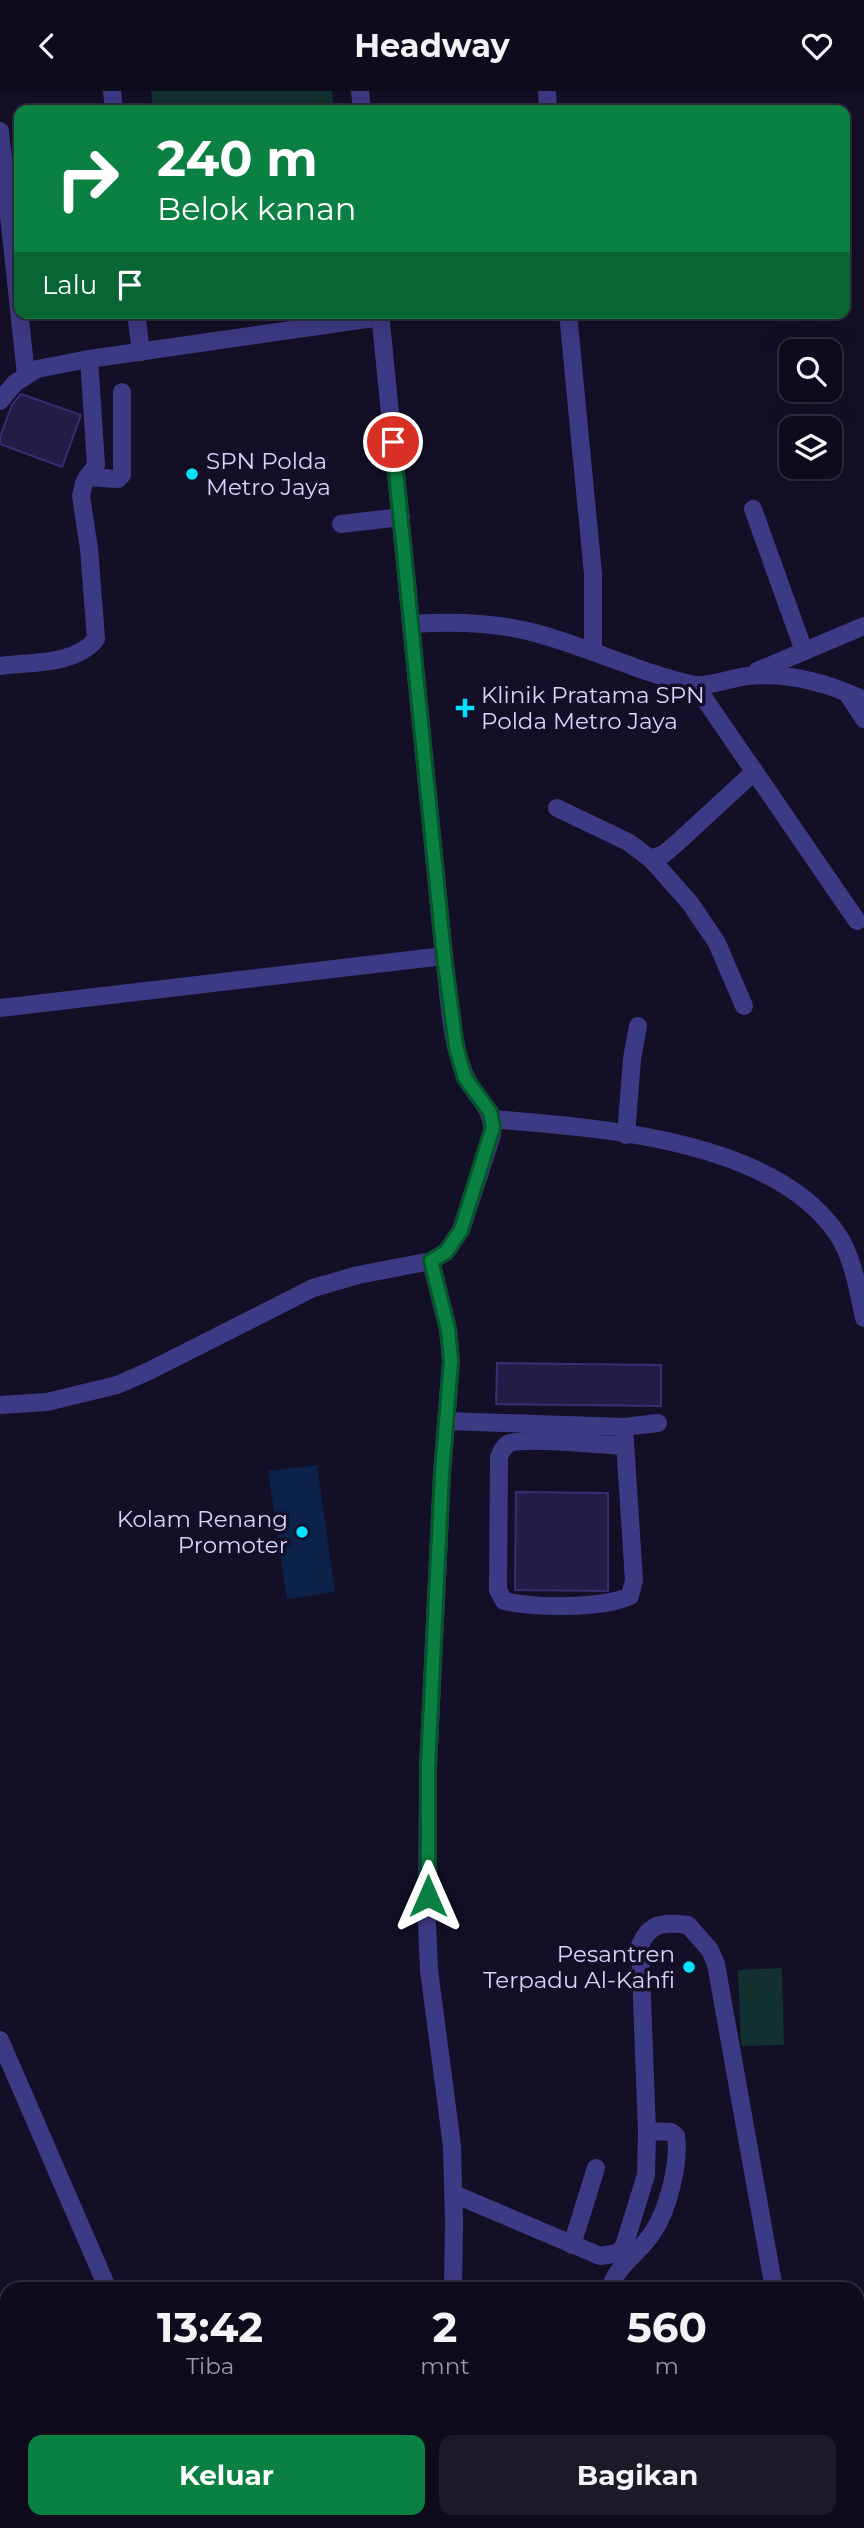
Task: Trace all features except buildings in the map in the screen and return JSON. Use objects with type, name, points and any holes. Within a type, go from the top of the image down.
[{"type":"street","points":[[0,131],[14,262]]},
{"type":"street","points":[[20,319],[26,375]]},
{"type":"street","points":[[137,319],[141,352]]},
{"type":"street","points":[[0,401],[15,383],[37,369],[354,319]]},
{"type":"street","points":[[0,1405],[47,1402],[117,1385],[313,1288],[358,1275],[431,1261],[446,1252],[461,1230],[492,1135],[492,1119],[465,1078],[460,1062],[444,956],[380,319]]},
{"type":"street","points":[[569,319],[593,574],[593,652]]},
{"type":"street","points":[[0,666],[73,656],[87,650],[96,639],[89,549],[81,496],[87,477],[96,465],[89,359]]},
{"type":"street","points":[[87,477],[118,479],[122,475],[122,393]]},
{"type":"street","points":[[753,509],[804,651]]},
{"type":"street","points":[[341,524],[401,517]]},
{"type":"street","points":[[412,624],[445,622],[507,627],[536,633],[695,685],[718,684],[744,676],[864,627]]},
{"type":"street","points":[[744,676],[775,674],[803,679],[864,700]]},
{"type":"street","points":[[695,685],[857,921]]},
{"type":"street","points":[[846,692],[864,719]]},
{"type":"street","points":[[651,859],[677,843],[754,772]]},
{"type":"street","points":[[557,808],[628,842],[651,859],[690,904],[717,943],[744,1006]]},
{"type":"street","points":[[0,1008],[444,956]]},
{"type":"street","points":[[626,1135],[632,1059],[638,1025]]},
{"type":"street","points":[[492,1119],[565,1125],[703,1150],[742,1162],[774,1178],[822,1215],[838,1234],[850,1260],[864,1318]]},
{"type":"street","points":[[431,1261],[450,1343],[428,1767],[427,1924],[429,1970],[448,2108],[454,2195],[453,2282]]},
{"type":"street","points":[[446,1421],[624,1427],[658,1423]]},
{"type":"street","points":[[624,1427],[634,1580],[630,1596],[621,1600],[588,1604],[526,1606],[505,1601],[498,1590],[499,1457],[502,1450],[509,1443],[526,1441],[624,1446]]},
{"type":"street","points":[[454,2195],[600,2256],[618,2253],[624,2246],[632,2224],[646,2175],[647,2131],[640,1946],[644,1935],[651,1928],[669,1923],[688,1925],[710,1949],[716,1964],[774,2282]]},
{"type":"street","points":[[0,2040],[105,2282]]},
{"type":"street","points":[[614,2282],[622,2265],[654,2232],[676,2171],[676,2136],[671,2132],[647,2131]]},
{"type":"street","points":[[572,2245],[596,2168]]},
{"type":"street","points":[[646,2175],[676,2171]]},
{"type":"green space","points":[[151,91],[332,91],[333,105],[152,105]]},
{"type":"green space","points":[[782,1968],[784,2045],[741,2046],[738,1970]]},
{"type":"water","name":"Kolam Renang Promoter","points":[[317,1465],[335,1592],[287,1599],[268,1471]]},
{"type":"place","name":"SPN Polda Metro Jaya","points":[[192,474]]},
{"type":"place","name":"Klinik Pratama SPN Polda Metro Jaya","points":[[465,708]]},
{"type":"place","name":"Kolam Renang Promoter","points":[[302,1532]]},
{"type":"place","name":"Pesantren Terpadu Al-Kahfi","points":[[689,1967]]},
{"type":"route","points":[[393,442],[444,956],[456,1047],[465,1078],[490,1112],[493,1127],[461,1230],[446,1252],[431,1261],[448,1329],[451,1361],[442,1473],[428,1767],[428,1896]]}]
